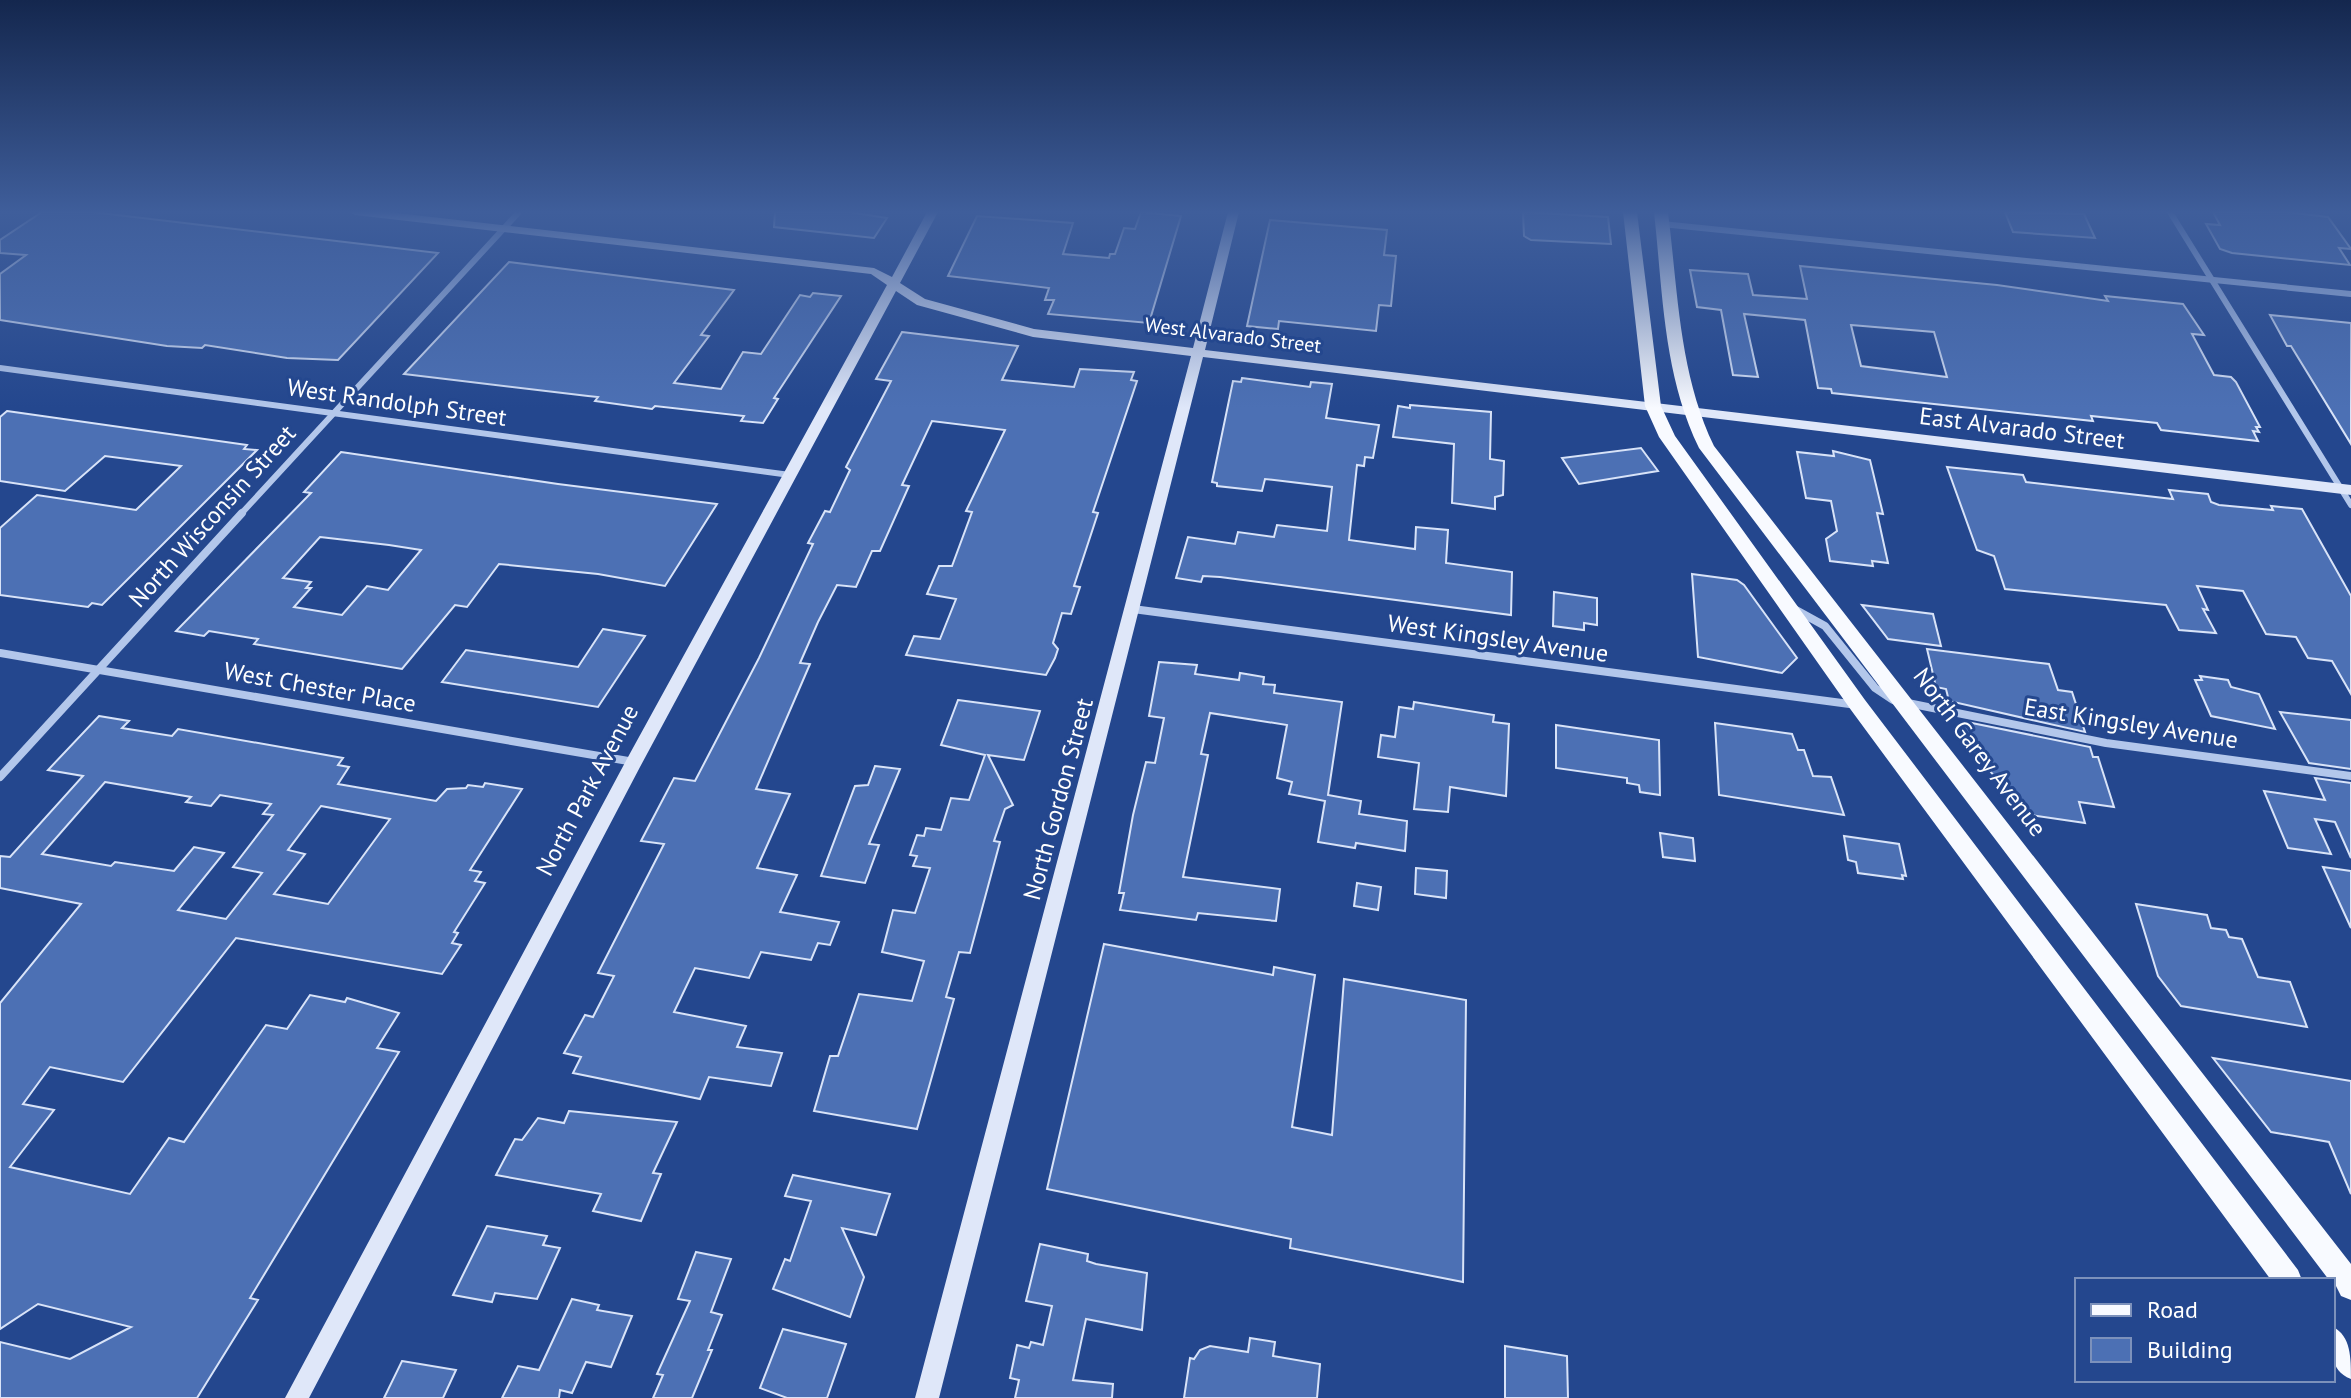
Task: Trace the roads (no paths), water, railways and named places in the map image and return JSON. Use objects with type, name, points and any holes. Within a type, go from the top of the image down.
[{"type":"main road","points":[[1638,277],[1653,406],[1659,423],[1687,469],[1858,705],[2287,1278]]},
{"type":"main road","name":"North Garey Avenue","points":[[1670,277],[1689,411],[1714,457],[2351,1286]]},
{"type":"main road","points":[[2335,1344],[2351,1365]]},
{"type":"street","name":"North Wisconsin Street","points":[[0,777],[459,277]]},
{"type":"street","name":"West Alvarado Street","points":[[884,277],[921,302],[1033,333],[1689,411]]},
{"type":"street","name":"North Park Avenue","points":[[297,1398],[634,762],[898,277]]},
{"type":"street","name":"North Gordon Street","points":[[927,1398],[1217,277]]},
{"type":"street","points":[[2187,277],[2351,294]]},
{"type":"street","points":[[2210,277],[2346,489],[2351,505]]},
{"type":"street","name":"West Randolph Street","points":[[0,368],[790,475]]},
{"type":"street","name":"East Alvarado Street","points":[[1689,411],[2346,489]]},
{"type":"street","name":"East Kingsley Avenue","points":[[1784,604],[1825,626],[1883,695],[1905,702],[2106,743],[2351,776]]},
{"type":"street","name":"West Kingsley Avenue","points":[[1133,609],[1858,705]]},
{"type":"street","name":"West Chester Place","points":[[0,653],[634,762]]}]
